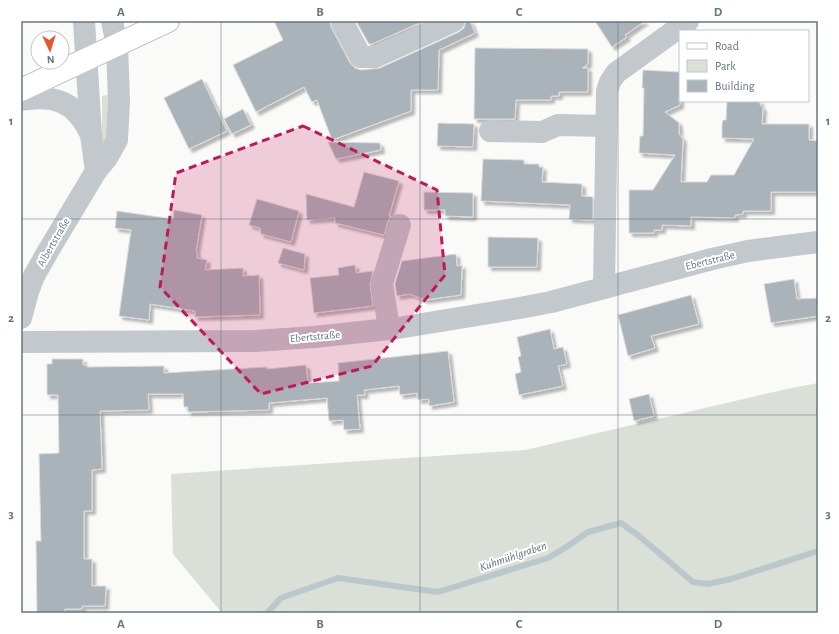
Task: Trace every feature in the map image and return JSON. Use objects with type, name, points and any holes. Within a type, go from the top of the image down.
[{"type":"main road","points":[[21,90],[168,21]]},
{"type":"street","points":[[84,21],[91,135],[96,171]]},
{"type":"street","name":"Albertstraße","points":[[21,318],[25,300],[34,276],[96,171],[107,158],[117,140],[119,101],[117,45],[112,21]]},
{"type":"street","points":[[342,21],[361,57],[375,57],[454,21]]},
{"type":"street","points":[[604,288],[607,91],[610,82],[616,73],[688,21]]},
{"type":"street","points":[[21,100],[38,98],[58,99],[73,109],[85,123],[91,135]]},
{"type":"street","points":[[490,131],[542,132],[558,125],[606,126]]},
{"type":"street","points":[[389,329],[382,283],[400,225]]},
{"type":"street","name":"Ebertstraße","points":[[21,342],[255,341],[314,337],[389,329],[552,302],[712,259],[748,251],[818,242]]},
{"type":"highlighted area","points":[[303,126],[437,190],[445,275],[372,366],[261,394],[160,287],[176,173]]},
{"type":"green space","points":[[114,93],[111,137],[100,145],[102,132],[102,96]]},
{"type":"green space","points":[[818,383],[818,613],[222,613],[173,554],[171,474],[525,450],[782,390]]},
{"type":"building","points":[[274,21],[330,21],[331,27],[350,63],[355,68],[361,70],[380,68],[459,32],[464,28],[466,21],[470,21],[475,33],[439,50],[438,90],[411,90],[411,111],[332,140],[317,100],[312,102],[304,87],[256,112],[233,65],[283,40]]},
{"type":"building","points":[[356,21],[424,21],[369,44]]},
{"type":"building","points":[[595,21],[645,21],[625,35],[627,37],[612,47]]},
{"type":"building","points":[[475,48],[588,49],[588,64],[582,68],[588,68],[588,92],[559,92],[559,96],[551,96],[551,100],[516,100],[515,119],[474,119]]},
{"type":"building","points":[[643,70],[679,72],[680,105],[665,112],[679,123],[679,134],[683,139],[681,182],[707,182],[711,175],[734,175],[754,139],[722,138],[722,124],[723,120],[726,120],[727,102],[760,102],[760,105],[763,108],[762,124],[809,124],[809,140],[818,141],[818,192],[771,192],[771,211],[743,211],[743,214],[735,215],[735,218],[691,217],[691,226],[662,225],[662,230],[654,230],[654,233],[629,233],[629,190],[653,190],[675,155],[639,153],[640,136],[643,136],[644,88],[642,88]]},
{"type":"building","points":[[202,79],[227,131],[189,149],[164,98]]},
{"type":"building","points":[[243,109],[251,125],[232,134],[224,119]]},
{"type":"building","points":[[438,123],[474,124],[473,147],[437,146]]},
{"type":"building","points":[[328,142],[380,143],[381,150],[336,159]]},
{"type":"building","points":[[483,159],[524,160],[524,164],[539,164],[539,167],[543,167],[542,182],[582,184],[582,196],[593,197],[593,220],[569,219],[570,205],[481,201]]},
{"type":"building","points":[[364,172],[399,181],[389,216],[391,216],[384,235],[335,223],[335,218],[307,220],[306,194],[354,207]]},
{"type":"building","points":[[424,192],[473,193],[473,217],[445,216],[445,210],[424,210]]},
{"type":"building","points":[[257,199],[299,211],[291,242],[261,234],[260,228],[249,225]]},
{"type":"building","points":[[174,210],[202,215],[196,251],[197,258],[207,260],[205,270],[243,268],[243,276],[259,275],[260,315],[195,317],[195,311],[150,304],[149,320],[119,316],[131,230],[115,228],[117,211],[173,219]]},
{"type":"building","points":[[488,237],[538,238],[537,267],[488,267]]},
{"type":"building","points":[[283,248],[305,254],[304,270],[278,263]]},
{"type":"building","points":[[456,254],[457,266],[462,265],[461,295],[425,300],[410,294],[397,296],[395,284],[402,261]]},
{"type":"building","points":[[355,265],[356,273],[373,271],[370,285],[373,306],[314,313],[310,278],[339,275],[338,268]]},
{"type":"building","points":[[794,279],[797,299],[818,298],[818,316],[771,323],[764,284]]},
{"type":"building","points":[[691,295],[699,324],[651,336],[655,348],[628,356],[618,315]]},
{"type":"building","points":[[550,329],[554,349],[563,347],[567,364],[558,366],[563,386],[519,395],[515,374],[521,372],[518,357],[521,356],[517,337]]},
{"type":"building","points":[[448,351],[454,402],[429,406],[429,399],[418,400],[417,393],[400,395],[399,386],[364,390],[365,395],[357,395],[360,429],[344,430],[343,420],[329,421],[327,398],[269,403],[269,410],[188,412],[188,407],[184,407],[183,394],[148,394],[149,410],[100,411],[102,469],[92,470],[92,511],[84,511],[84,559],[92,559],[92,586],[106,586],[105,606],[82,606],[82,609],[65,609],[65,613],[37,613],[36,541],[41,541],[39,454],[59,453],[58,395],[47,395],[47,364],[52,364],[52,359],[83,359],[83,365],[87,365],[87,367],[164,366],[164,373],[267,367],[267,369],[306,365],[308,383],[339,381],[338,363]]},
{"type":"building","points":[[649,394],[654,416],[634,421],[629,399]]},
{"type":"waterway","name":"Kuhmühlgraben","points":[[267,613],[281,598],[338,578],[438,592],[548,558],[588,532],[621,523],[639,536],[693,582],[708,584],[731,579],[818,551]]}]
